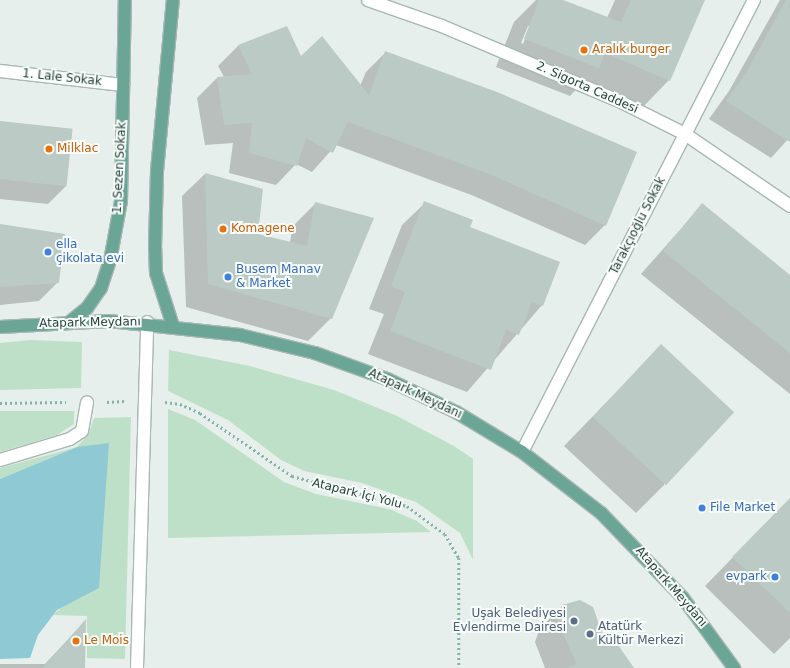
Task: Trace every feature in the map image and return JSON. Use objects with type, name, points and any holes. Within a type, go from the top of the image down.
[{"type":"main road","name":"1. Sezen Sokak","points":[[71,321],[87,308],[101,288],[110,262],[121,200],[125,0]]},
{"type":"main road","points":[[173,0],[157,171],[155,248],[156,273],[173,326]]},
{"type":"main road","name":"Atapark Meydanı","points":[[0,327],[71,321],[147,322],[240,335],[315,354],[387,379],[456,412],[522,452],[602,514],[644,554],[683,598],[734,668]]},
{"type":"street","name":"2. Sigorta Caddesi","points":[[368,0],[442,26],[623,103],[685,134],[790,206]]},
{"type":"street","name":"Tarakçıoğlu Sokak","points":[[522,452],[754,0]]},
{"type":"street","name":"1. Lale Sokak","points":[[0,72],[123,85]]},
{"type":"street","points":[[137,668],[147,322]]},
{"type":"street","points":[[0,460],[70,439],[82,431],[87,402]]},
{"type":"path","name":"Atapark İçi Yolu","points":[[0,403],[144,401],[180,404],[200,413],[292,476],[377,496],[428,518],[445,534],[459,558],[459,668]]},
{"type":"green space","points":[[30,340],[82,342],[81,388],[0,390],[0,343]]},
{"type":"green space","points":[[169,350],[250,366],[334,390],[395,415],[454,446],[473,459],[473,560],[460,533],[416,502],[362,483],[304,471],[281,460],[228,420],[168,391]]},
{"type":"green space","points":[[168,409],[195,420],[284,482],[316,494],[389,509],[417,521],[431,532],[168,538]]},
{"type":"green space","points":[[0,411],[74,411],[74,424],[57,435],[0,452]]},
{"type":"green space","points":[[131,417],[125,659],[87,658],[87,616],[53,615],[70,600],[99,588],[77,447],[89,433],[94,418]]},
{"type":"green space","points":[[77,447],[0,479],[0,468]]},
{"type":"water","points":[[109,443],[99,588],[57,610],[38,635],[30,658],[0,659],[0,479],[77,447]]},
{"type":"building","points":[[539,0],[563,0],[621,22],[631,0],[705,0],[670,81],[605,53],[599,68],[524,39]]},
{"type":"building","points":[[786,0],[790,0],[790,142],[726,101],[746,73]]},
{"type":"building","points":[[287,26],[301,56],[322,36],[369,95],[385,51],[497,92],[637,152],[606,226],[494,176],[348,122],[333,153],[306,138],[297,166],[249,153],[252,123],[224,125],[217,77],[252,74],[238,45]]},
{"type":"building","points":[[0,121],[73,129],[67,186],[0,179]]},
{"type":"building","points":[[205,173],[263,189],[258,234],[307,246],[315,202],[374,218],[332,319],[208,284]]},
{"type":"building","points":[[424,201],[473,220],[470,227],[560,262],[543,306],[532,302],[519,335],[506,330],[491,370],[390,331],[405,292],[391,286]]},
{"type":"building","points":[[702,203],[790,275],[790,353],[663,251]]},
{"type":"building","points":[[0,224],[65,234],[59,283],[0,287]]},
{"type":"building","points":[[661,344],[734,412],[666,485],[593,417]]},
{"type":"building","points":[[790,498],[790,613],[732,557]]},
{"type":"building","name":"Atatürk Kültür Merkezi","points":[[580,600],[593,607],[606,644],[614,639],[634,668],[568,668],[576,663],[557,619],[562,605]]},
{"type":"building","name":"Le Mois","points":[[86,619],[85,668],[43,668]]},
{"type":"place","name":"Aralık burger","points":[[584,50]]},
{"type":"place","name":"Milklac","points":[[49,149]]},
{"type":"place","name":"Komagene","points":[[223,229]]},
{"type":"place","name":"ella çikolata evi","points":[[48,252]]},
{"type":"place","name":"Busem Manav & Market","points":[[228,277]]},
{"type":"place","name":"File Market","points":[[702,508]]},
{"type":"place","name":"evpark","points":[[775,577]]},
{"type":"place","name":"Uşak Belediyesi Evlendirme Dairesi","points":[[574,621]]},
{"type":"place","name":"Atatürk Kültür Merkezi","points":[[590,634]]},
{"type":"place","name":"Le Mois","points":[[76,641]]}]
